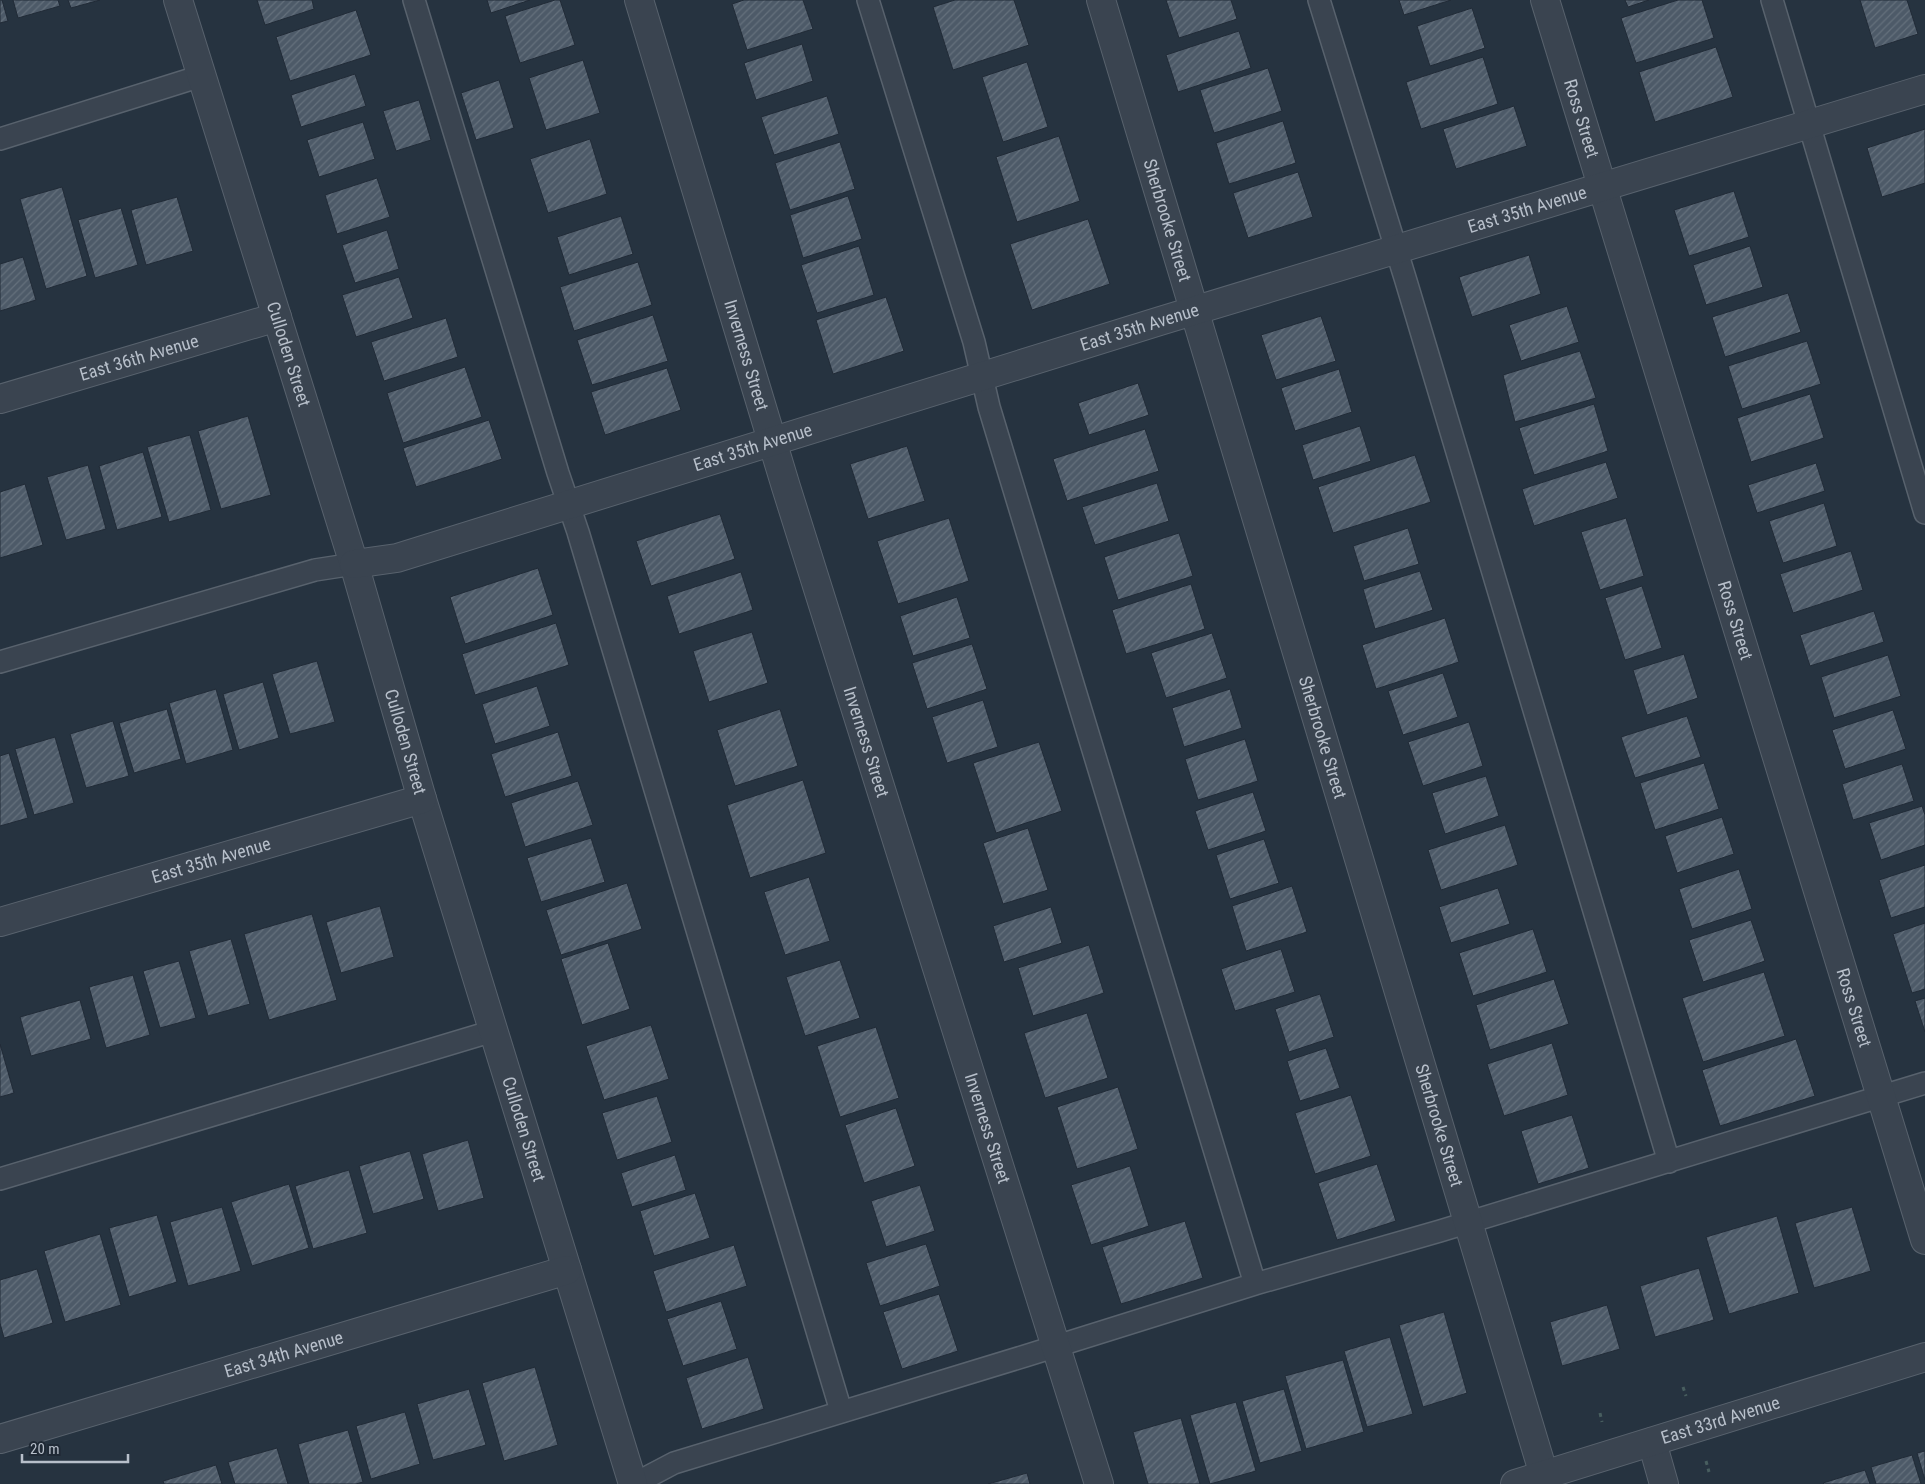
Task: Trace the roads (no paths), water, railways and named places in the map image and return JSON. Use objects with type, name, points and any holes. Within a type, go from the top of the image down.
[{"type":"street","name":"Culloden Street","points":[[178,0],[354,564],[422,799],[634,1484]]},
{"type":"street","name":"Inverness Street","points":[[639,0],[786,487],[1098,1484]]},
{"type":"street","name":"Sherbrooke Street","points":[[1101,0],[1544,1475]]},
{"type":"street","name":"Ross Street","points":[[1545,0],[1925,1240]]},
{"type":"street","name":"East 35th Avenue","points":[[354,564],[397,558],[569,506],[1194,311],[1925,89]]},
{"type":"street","name":"East 36th Avenue","points":[[0,399],[277,317]]},
{"type":"street","name":"East 35th Avenue","points":[[0,922],[422,799]]},
{"type":"street","name":"East 34th Avenue","points":[[0,1439],[567,1270]]},
{"type":"street","name":"East 33rd Avenue","points":[[1515,1484],[1925,1357]]},
{"type":"street","points":[[1652,1442],[1664,1484]]},
{"type":"lane","points":[[414,0],[744,1083],[841,1411]]},
{"type":"lane","points":[[868,0],[974,342],[989,407],[1255,1284]]},
{"type":"lane","points":[[1319,0],[1397,250],[1669,1162]]},
{"type":"lane","points":[[1772,0],[1925,513]]},
{"type":"lane","points":[[0,139],[201,76]]},
{"type":"lane","points":[[0,662],[315,570],[354,564]]},
{"type":"lane","points":[[0,1179],[493,1031]]},
{"type":"lane","points":[[634,1484],[674,1462],[1255,1284],[1669,1162],[1925,1083]]}]
